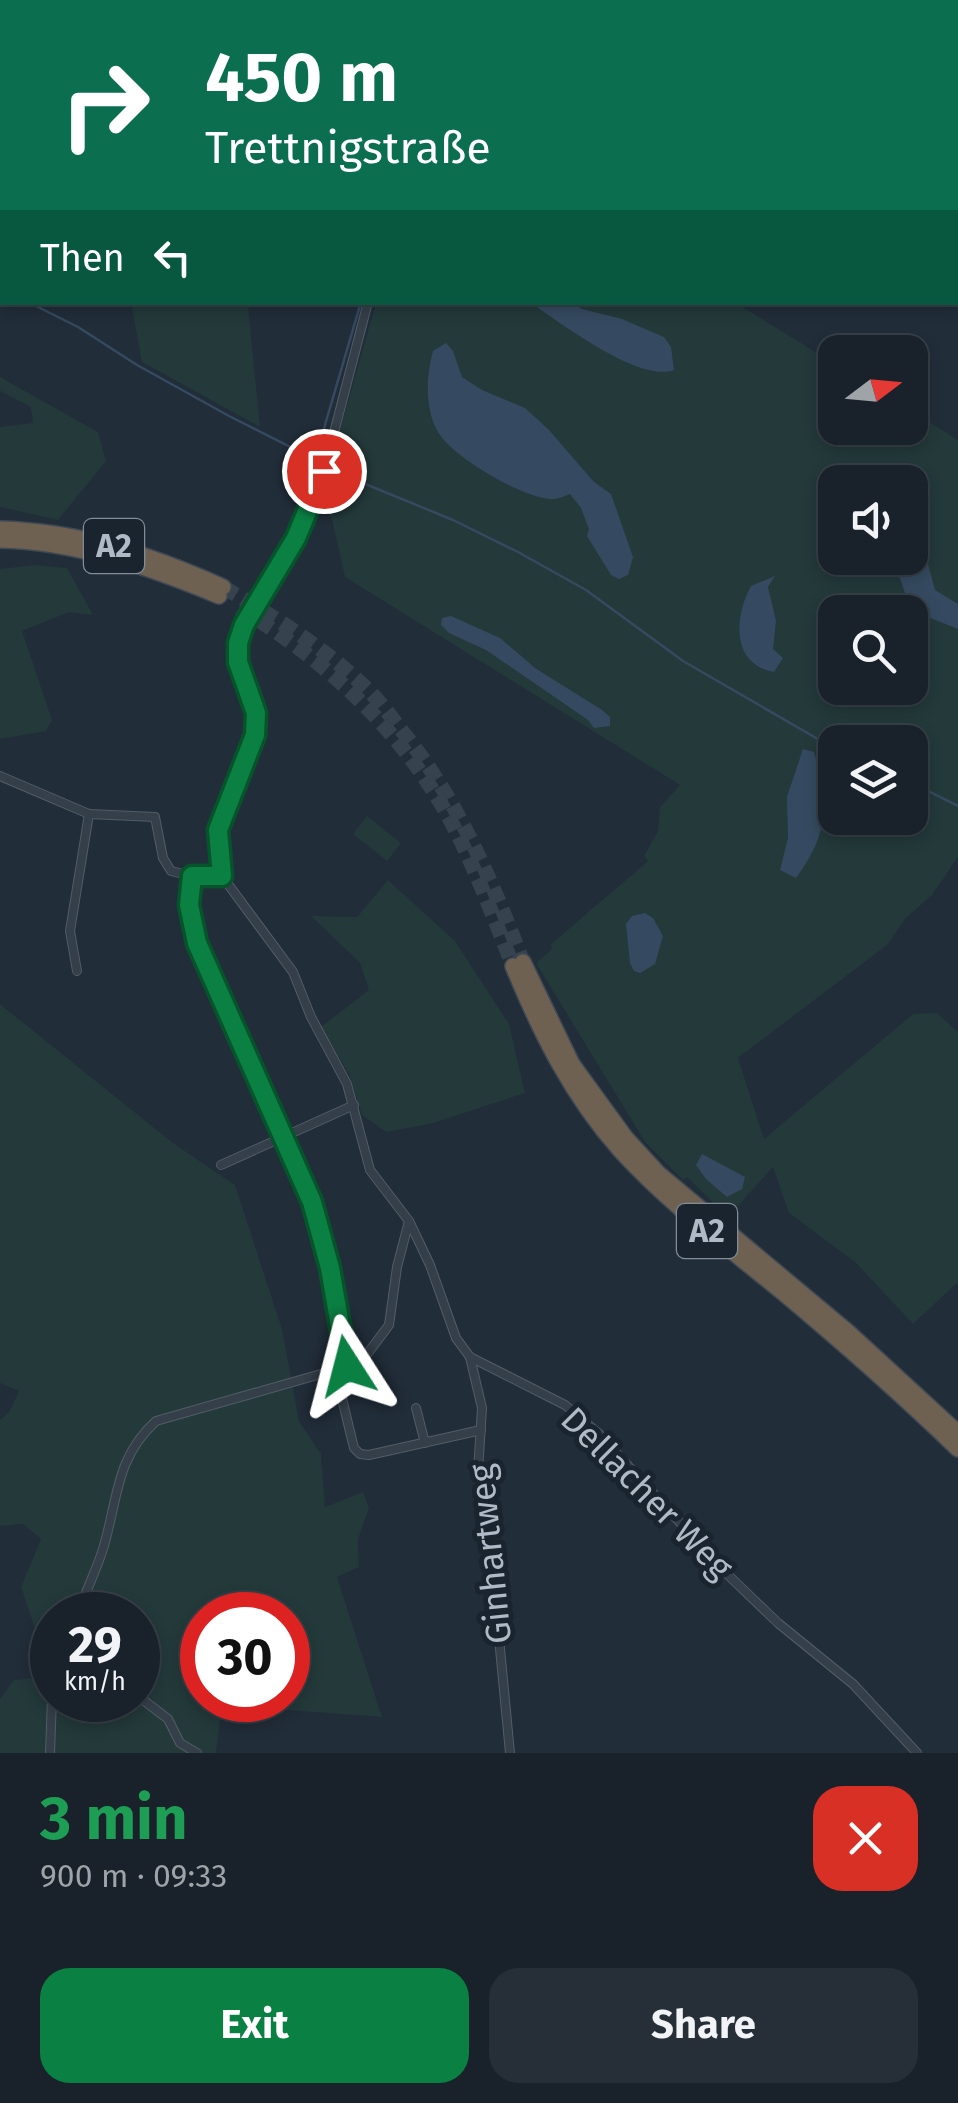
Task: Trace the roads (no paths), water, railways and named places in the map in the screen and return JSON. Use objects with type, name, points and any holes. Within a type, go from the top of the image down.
[{"type":"highway","name":"A2","points":[[0,529],[110,545],[163,560],[221,591],[105,555],[0,540]]},
{"type":"highway","name":"A2","points":[[958,1433],[848,1332],[659,1174],[625,1137],[572,1064],[518,964],[528,1004],[564,1074],[619,1149],[698,1224],[838,1338],[958,1449]]},
{"type":"street","points":[[367,305],[324,471],[296,538],[244,625],[238,643],[238,662],[256,713],[255,735],[218,830],[222,876],[293,972],[344,1076],[370,1170],[409,1221],[430,1266],[451,1330],[470,1356]]},
{"type":"street","points":[[0,776],[90,814],[156,817],[163,858],[171,870],[192,876],[222,876]]},
{"type":"street","points":[[77,971],[70,932],[90,814]]},
{"type":"street","points":[[192,876],[189,905],[197,943],[317,1219],[347,1366]]},
{"type":"street","points":[[221,1165],[354,1104]]},
{"type":"street","points":[[86,1592],[103,1550],[123,1466],[136,1439],[156,1421],[335,1370],[369,1352],[389,1326],[397,1267],[409,1221]]},
{"type":"street","name":"Ginhartweg","points":[[470,1356],[482,1408],[478,1470],[510,1753]]},
{"type":"street","name":"Dellacher Weg","points":[[470,1356],[564,1404],[598,1432],[728,1576],[853,1684],[917,1753]]},
{"type":"street","points":[[335,1370],[357,1451],[369,1455],[480,1430]]},
{"type":"street","points":[[416,1408],[425,1442]]},
{"type":"street","points":[[160,1713],[168,1719],[180,1743],[197,1753]]},
{"type":"street","points":[[50,1753],[51,1722]]},
{"type":"water","points":[[534,305],[575,305],[664,337],[671,347],[674,370],[641,368],[580,336]]},
{"type":"water","points":[[446,343],[462,377],[525,408],[594,482],[611,494],[633,557],[628,575],[619,579],[611,575],[587,536],[589,529],[581,508],[570,494],[543,498],[511,486],[460,455],[440,435],[431,416],[428,382],[433,351]]},
{"type":"water","points":[[928,564],[935,590],[958,604],[958,629],[928,617],[928,595],[906,595],[899,575],[928,575]]},
{"type":"water","points":[[775,576],[768,587],[776,621],[773,649],[783,658],[774,672],[750,660],[743,649],[739,625],[751,586]]},
{"type":"water","points":[[451,616],[500,638],[535,668],[602,710],[610,717],[610,726],[594,728],[486,650],[449,633],[441,625],[442,618]]},
{"type":"water","points":[[803,749],[814,752],[819,835],[796,878],[780,870],[788,838],[787,797]]},
{"type":"water","points":[[645,913],[653,918],[663,936],[655,964],[640,973],[630,963],[626,924],[632,916]]},
{"type":"water","points":[[702,1154],[745,1177],[742,1189],[727,1197],[706,1179],[696,1165]]},
{"type":"waterway","points":[[34,305],[229,416],[358,481],[518,552],[586,590],[683,661],[818,739]]},
{"type":"waterway","points":[[320,442],[360,305]]},
{"type":"waterway","points":[[928,791],[958,806]]},
{"type":"tunnel","points":[[223,587],[316,646],[385,709],[422,757],[456,813],[523,962]]},
{"type":"tunnel","points":[[239,608],[335,677],[390,733],[414,764],[456,831],[513,966]]}]
